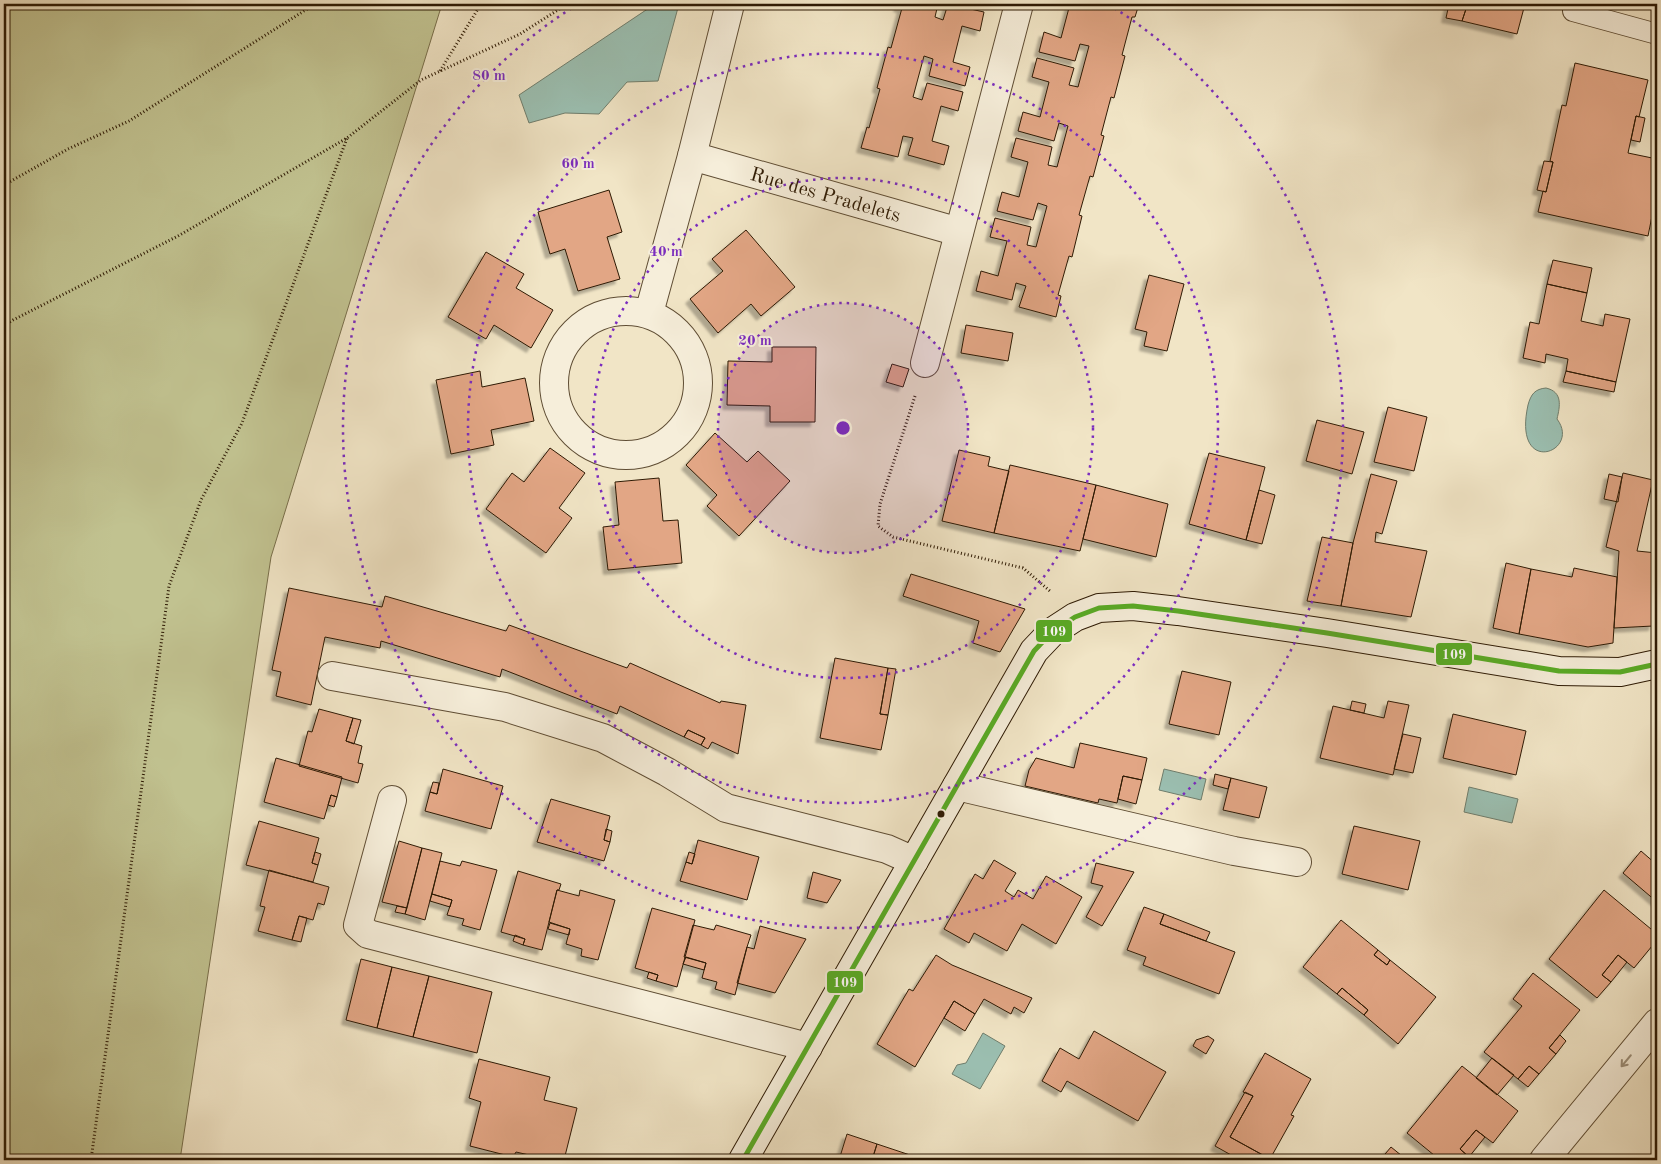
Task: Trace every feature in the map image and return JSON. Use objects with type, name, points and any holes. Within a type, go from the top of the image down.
[{"type":"street","points":[[649,313],[692,156],[730,4]]},
{"type":"street","points":[[925,364],[1019,4]]},
{"type":"street","name":"Rue des Pradelets","points":[[692,156],[959,232]]},
{"type":"street","points":[[621,310],[649,313],[674,327],[692,350],[700,377],[696,406],[682,430],[659,448],[631,456],[603,452],[578,438],[561,416],[553,388],[556,360],[571,334],[593,317],[621,310]]},
{"type":"street","points":[[743,1160],[1034,651],[1052,632],[1076,617],[1099,608],[1132,606],[1178,610],[1559,671],[1620,672],[1657,664]]},
{"type":"street","points":[[332,676],[505,707],[603,738],[667,772],[726,808],[886,849],[914,861]]},
{"type":"street","points":[[957,786],[1234,850],[1297,862]]},
{"type":"street","points":[[392,800],[358,925],[368,934],[808,1047]]},
{"type":"street","points":[[1544,1160],[1657,1023]]},
{"type":"lane","points":[[1573,11],[1657,34]]},
{"type":"path","points":[[4,185],[68,149],[129,121],[315,4]]},
{"type":"path","points":[[440,71],[481,4]]},
{"type":"path","points":[[4,326],[12,320],[178,236],[347,138],[421,80],[520,34],[561,8],[576,4]]},
{"type":"path","points":[[91,1160],[169,586],[201,500],[242,423],[347,138]]},
{"type":"path","points":[[925,364],[880,504],[878,526],[893,538],[1023,568],[1056,596],[1076,617]]},
{"type":"green space","points":[[4,4],[442,4],[271,557],[180,1160],[4,1160]]},
{"type":"shaded area","points":[[655,4],[679,4],[658,81],[627,82],[599,114],[565,113],[529,123],[519,95]]},
{"type":"shaded area","points":[[1546,388],[1558,396],[1557,419],[1562,431],[1561,441],[1555,448],[1546,452],[1537,450],[1529,443],[1526,428],[1528,405],[1531,398],[1536,391]]},
{"type":"shaded area","points":[[1164,769],[1206,779],[1201,800],[1159,790]]},
{"type":"shaded area","points":[[1469,787],[1518,799],[1512,823],[1464,812]]},
{"type":"shaded area","points":[[983,1033],[1005,1046],[980,1089],[952,1074],[957,1065],[966,1063]]},
{"type":"building","points":[[899,4],[938,4],[935,17],[943,20],[948,4],[984,12],[980,31],[962,26],[953,62],[970,67],[965,86],[929,76],[933,59],[924,56],[913,97],[922,100],[927,83],[963,92],[958,111],[941,106],[932,141],[949,146],[944,165],[908,155],[913,138],[903,136],[898,157],[861,148],[880,89],[877,88],[888,47],[891,48],[902,8],[898,7]]},
{"type":"building","points":[[1070,4],[1091,4],[1090,6],[1099,8],[1100,4],[1139,4],[1135,17],[1132,17],[1122,55],[1125,56],[1114,98],[1111,97],[1101,135],[1104,136],[1093,177],[1090,176],[1079,215],[1082,216],[1072,257],[1069,256],[1058,295],[1061,296],[1056,317],[1019,307],[1026,286],[1016,283],[1012,300],[976,291],[981,271],[998,276],[1007,241],[990,237],[995,218],[1031,227],[1027,245],[1036,247],[1047,206],[1038,203],[1033,220],[997,211],[1002,192],[1019,197],[1028,162],[1011,157],[1016,138],[1052,147],[1048,165],[1057,167],[1068,126],[1059,123],[1054,141],[1018,131],[1023,112],[1040,117],[1049,82],[1032,77],[1037,58],[1074,68],[1069,85],[1078,87],[1089,46],[1080,44],[1075,61],[1039,52],[1044,32],[1061,38]]},
{"type":"building","points":[[1449,4],[1467,6],[1462,21],[1446,18]]},
{"type":"building","points":[[1456,4],[1525,4],[1517,34],[1462,21],[1467,6]]},
{"type":"building","points":[[1575,63],[1648,80],[1639,117],[1636,116],[1628,153],[1657,159],[1657,174],[1654,186],[1657,187],[1657,191],[1648,236],[1538,212],[1543,191],[1546,192],[1553,162],[1550,161],[1562,105],[1566,106]]},
{"type":"building","points":[[1636,116],[1645,118],[1640,142],[1631,140]]},
{"type":"building","points":[[1544,161],[1553,162],[1546,192],[1537,190]]},
{"type":"building","points":[[609,190],[622,232],[607,237],[620,279],[578,291],[565,249],[550,254],[538,212]]},
{"type":"building","points":[[746,230],[795,287],[761,316],[751,304],[718,333],[690,299],[723,271],[712,259]]},
{"type":"building","points":[[486,252],[524,274],[516,288],[553,310],[531,348],[494,325],[486,339],[448,317]]},
{"type":"building","points":[[1553,260],[1592,268],[1587,293],[1547,284]]},
{"type":"building","points":[[1149,275],[1184,284],[1167,351],[1144,346],[1147,332],[1135,329]]},
{"type":"building","points":[[1547,284],[1587,293],[1581,321],[1603,326],[1605,314],[1630,319],[1616,382],[1566,371],[1568,359],[1546,354],[1545,363],[1523,358],[1530,322],[1539,324]]},
{"type":"building","points":[[966,325],[1013,333],[1008,361],[961,353]]},
{"type":"building","points":[[772,347],[816,347],[815,422],[770,422],[770,406],[727,405],[728,361],[772,362]]},
{"type":"building","points":[[892,364],[909,369],[903,387],[886,382]]},
{"type":"building","points":[[480,371],[482,387],[525,378],[534,421],[491,430],[494,445],[451,454],[436,380]]},
{"type":"building","points":[[1566,371],[1616,382],[1614,392],[1563,382]]},
{"type":"building","points":[[1388,407],[1427,417],[1414,471],[1374,462]]},
{"type":"building","points":[[1317,420],[1364,432],[1352,474],[1306,461]]},
{"type":"building","points":[[715,433],[747,462],[758,451],[790,481],[739,536],[707,506],[717,495],[686,465]]},
{"type":"building","points":[[550,448],[585,473],[559,508],[572,518],[546,553],[486,509],[512,473],[524,482]]},
{"type":"building","points":[[959,450],[990,457],[988,466],[1009,471],[994,533],[942,521]]},
{"type":"building","points":[[1209,453],[1265,467],[1246,540],[1189,524]]},
{"type":"building","points":[[1010,465],[1096,485],[1080,551],[994,533]]},
{"type":"building","points":[[1623,473],[1653,480],[1637,551],[1657,553],[1657,597],[1653,626],[1614,628],[1619,551],[1606,547]]},
{"type":"building","points":[[1371,474],[1397,481],[1382,534],[1376,532],[1375,542],[1427,551],[1411,617],[1341,606],[1353,543]]},
{"type":"building","points":[[1609,474],[1622,477],[1618,502],[1604,499]]},
{"type":"building","points":[[659,478],[663,521],[678,520],[682,563],[608,570],[603,527],[619,525],[615,482]]},
{"type":"building","points":[[1096,485],[1168,504],[1156,557],[1083,539]]},
{"type":"building","points":[[1259,490],[1275,495],[1262,544],[1246,540]]},
{"type":"building","points":[[1322,537],[1353,543],[1341,606],[1307,601]]},
{"type":"building","points":[[1506,563],[1531,569],[1519,634],[1493,628]]},
{"type":"building","points":[[1574,568],[1617,577],[1613,643],[1588,647],[1519,634],[1531,569],[1572,577]]},
{"type":"building","points":[[911,574],[1025,609],[1000,652],[973,643],[979,621],[903,596]]},
{"type":"building","points":[[289,588],[382,607],[385,596],[506,631],[509,625],[627,668],[630,663],[720,703],[721,701],[746,705],[738,754],[712,742],[708,749],[701,745],[705,738],[688,730],[684,737],[620,706],[617,714],[502,669],[500,677],[381,641],[380,648],[325,637],[311,705],[276,696],[281,672],[272,670]]},
{"type":"building","points":[[835,658],[888,668],[880,714],[888,715],[881,750],[820,738]]},
{"type":"building","points":[[888,668],[896,669],[888,715],[880,714]]},
{"type":"building","points":[[1182,671],[1231,682],[1219,735],[1169,724]]},
{"type":"building","points":[[1352,701],[1366,704],[1364,713],[1350,710]]},
{"type":"building","points":[[1388,701],[1409,705],[1393,775],[1320,758],[1333,706],[1384,718]]},
{"type":"building","points":[[319,709],[353,718],[346,741],[362,746],[358,763],[363,764],[358,783],[299,766],[308,731],[312,732]]},
{"type":"building","points":[[1453,714],[1526,731],[1516,775],[1443,758]]},
{"type":"building","points":[[353,718],[361,720],[354,744],[346,741]]},
{"type":"building","points":[[688,730],[705,738],[701,745],[684,737]]},
{"type":"building","points":[[1403,734],[1421,738],[1413,773],[1394,769]]},
{"type":"building","points":[[1080,743],[1147,758],[1142,780],[1123,776],[1117,803],[1099,799],[1098,803],[1025,786],[1029,770],[1036,758],[1074,768]]},
{"type":"building","points":[[276,758],[342,777],[337,797],[331,795],[324,819],[264,802]]},
{"type":"building","points":[[443,769],[503,786],[491,829],[425,811],[430,792],[437,794]]},
{"type":"building","points":[[1215,774],[1231,778],[1228,789],[1213,785]]},
{"type":"building","points":[[1123,776],[1142,780],[1136,804],[1118,799]]},
{"type":"building","points":[[1231,778],[1267,787],[1259,818],[1223,810]]},
{"type":"building","points":[[433,782],[439,783],[437,794],[430,792]]},
{"type":"building","points":[[331,795],[337,797],[334,807],[328,805]]},
{"type":"building","points":[[551,799],[610,816],[604,840],[610,842],[604,861],[537,842]]},
{"type":"building","points":[[259,821],[319,838],[312,863],[318,865],[313,882],[246,865]]},
{"type":"building","points":[[1354,826],[1420,841],[1408,890],[1342,874]]},
{"type":"building","points":[[606,829],[612,831],[610,842],[604,840]]},
{"type":"building","points":[[698,840],[759,857],[747,900],[680,881],[686,862],[692,864]]},
{"type":"building","points":[[399,841],[422,848],[407,908],[382,902]]},
{"type":"building","points":[[422,848],[442,853],[425,920],[405,914]]},
{"type":"building","points":[[1641,851],[1656,864],[1657,862],[1657,902],[1623,873]]},
{"type":"building","points":[[315,852],[321,854],[318,865],[312,863]]},
{"type":"building","points":[[689,852],[695,854],[692,864],[686,862]]},
{"type":"building","points":[[994,860],[1016,873],[1005,891],[1014,897],[1018,890],[1033,899],[1046,876],[1082,897],[1056,944],[1022,924],[1007,951],[974,933],[969,943],[944,929],[975,874],[983,879]]},
{"type":"building","points":[[440,861],[460,866],[462,861],[497,870],[480,930],[462,925],[464,919],[447,915],[452,900],[432,894]]},
{"type":"building","points":[[1096,863],[1134,872],[1102,926],[1086,917],[1103,886],[1091,883]]},
{"type":"building","points":[[269,870],[329,887],[324,905],[318,903],[313,920],[299,916],[292,940],[258,931],[265,907],[260,906]]},
{"type":"building","points":[[518,871],[561,884],[559,890],[557,890],[542,950],[523,945],[525,939],[501,932]]},
{"type":"building","points":[[813,872],[841,880],[827,903],[807,898]]},
{"type":"building","points":[[557,890],[579,896],[580,890],[615,900],[598,960],[581,956],[582,949],[566,944],[570,929],[549,922]]},
{"type":"building","points":[[1604,890],[1657,934],[1657,940],[1634,968],[1618,955],[1602,975],[1611,982],[1597,998],[1549,959]]},
{"type":"building","points":[[432,894],[452,900],[450,907],[430,901]]},
{"type":"building","points":[[397,906],[407,908],[405,914],[395,912]]},
{"type":"building","points":[[1144,907],[1164,914],[1160,924],[1235,952],[1219,994],[1143,965],[1146,957],[1127,950]]},
{"type":"building","points":[[652,908],[695,920],[677,987],[656,981],[658,975],[635,968]]},
{"type":"building","points":[[1164,914],[1210,932],[1206,941],[1160,924]]},
{"type":"building","points":[[299,916],[307,918],[301,942],[292,940]]},
{"type":"building","points":[[1341,920],[1378,950],[1374,955],[1387,965],[1390,960],[1436,997],[1398,1044],[1364,1015],[1368,1010],[1342,988],[1337,994],[1303,967]]},
{"type":"building","points":[[550,923],[570,929],[569,935],[548,929]]},
{"type":"building","points":[[693,925],[714,930],[716,925],[751,935],[735,995],[715,989],[717,982],[702,978],[706,963],[684,957]]},
{"type":"building","points":[[760,926],[806,939],[775,993],[737,983],[747,947],[754,949]]},
{"type":"building","points":[[515,935],[525,939],[523,945],[513,941]]},
{"type":"building","points":[[1378,950],[1390,960],[1387,965],[1374,955]]},
{"type":"building","points":[[936,955],[952,965],[1032,998],[1024,1013],[1014,1007],[1011,1014],[984,999],[975,1014],[954,1001],[915,1067],[877,1044],[909,989],[913,991]]},
{"type":"building","points":[[1618,955],[1627,962],[1611,982],[1602,975]]},
{"type":"building","points":[[686,957],[706,963],[704,970],[683,964]]},
{"type":"building","points":[[361,959],[392,967],[377,1028],[346,1020]]},
{"type":"building","points":[[392,967],[429,976],[413,1037],[377,1028]]},
{"type":"building","points":[[649,972],[658,975],[656,981],[647,978]]},
{"type":"building","points":[[1533,973],[1580,1010],[1549,1048],[1556,1054],[1539,1074],[1529,1066],[1518,1079],[1484,1052],[1522,1006],[1513,999]]},
{"type":"building","points":[[429,976],[492,992],[477,1053],[413,1037]]},
{"type":"building","points":[[1342,988],[1368,1010],[1364,1015],[1337,994]]},
{"type":"building","points":[[954,1001],[975,1014],[965,1031],[944,1018]]},
{"type":"building","points":[[1094,1031],[1166,1072],[1138,1121],[1067,1081],[1061,1092],[1042,1081],[1060,1048],[1079,1059]]},
{"type":"building","points":[[1560,1035],[1566,1041],[1556,1054],[1549,1048]]},
{"type":"building","points":[[1208,1036],[1214,1040],[1206,1054],[1193,1046],[1196,1040]]},
{"type":"building","points":[[1265,1053],[1311,1079],[1291,1115],[1294,1116],[1270,1159],[1230,1137],[1253,1096],[1243,1092]]},
{"type":"building","points":[[1492,1058],[1514,1075],[1497,1095],[1476,1078]]},
{"type":"building","points":[[479,1059],[550,1077],[544,1100],[577,1108],[564,1160],[551,1160],[516,1152],[513,1157],[470,1146],[481,1102],[469,1098]]},
{"type":"building","points":[[1462,1066],[1518,1111],[1493,1143],[1476,1130],[1460,1149],[1469,1157],[1466,1160],[1440,1160],[1407,1133]]},
{"type":"building","points":[[1529,1066],[1539,1074],[1528,1087],[1518,1079]]},
{"type":"building","points":[[1245,1092],[1253,1096],[1230,1137],[1269,1160],[1240,1160],[1215,1146]]},
{"type":"building","points":[[1476,1130],[1485,1137],[1469,1157],[1460,1149]]},
{"type":"building","points":[[847,1134],[877,1144],[872,1160],[839,1160]]},
{"type":"building","points":[[877,1144],[925,1160],[872,1160]]},
{"type":"building","points":[[1391,1147],[1407,1160],[1380,1160]]},
{"type":"transit line","name":"109","points":[[743,1160],[1034,651],[1052,632],[1075,617],[1099,608],[1133,606],[1327,633],[1559,671],[1620,672],[1657,664]]}]
